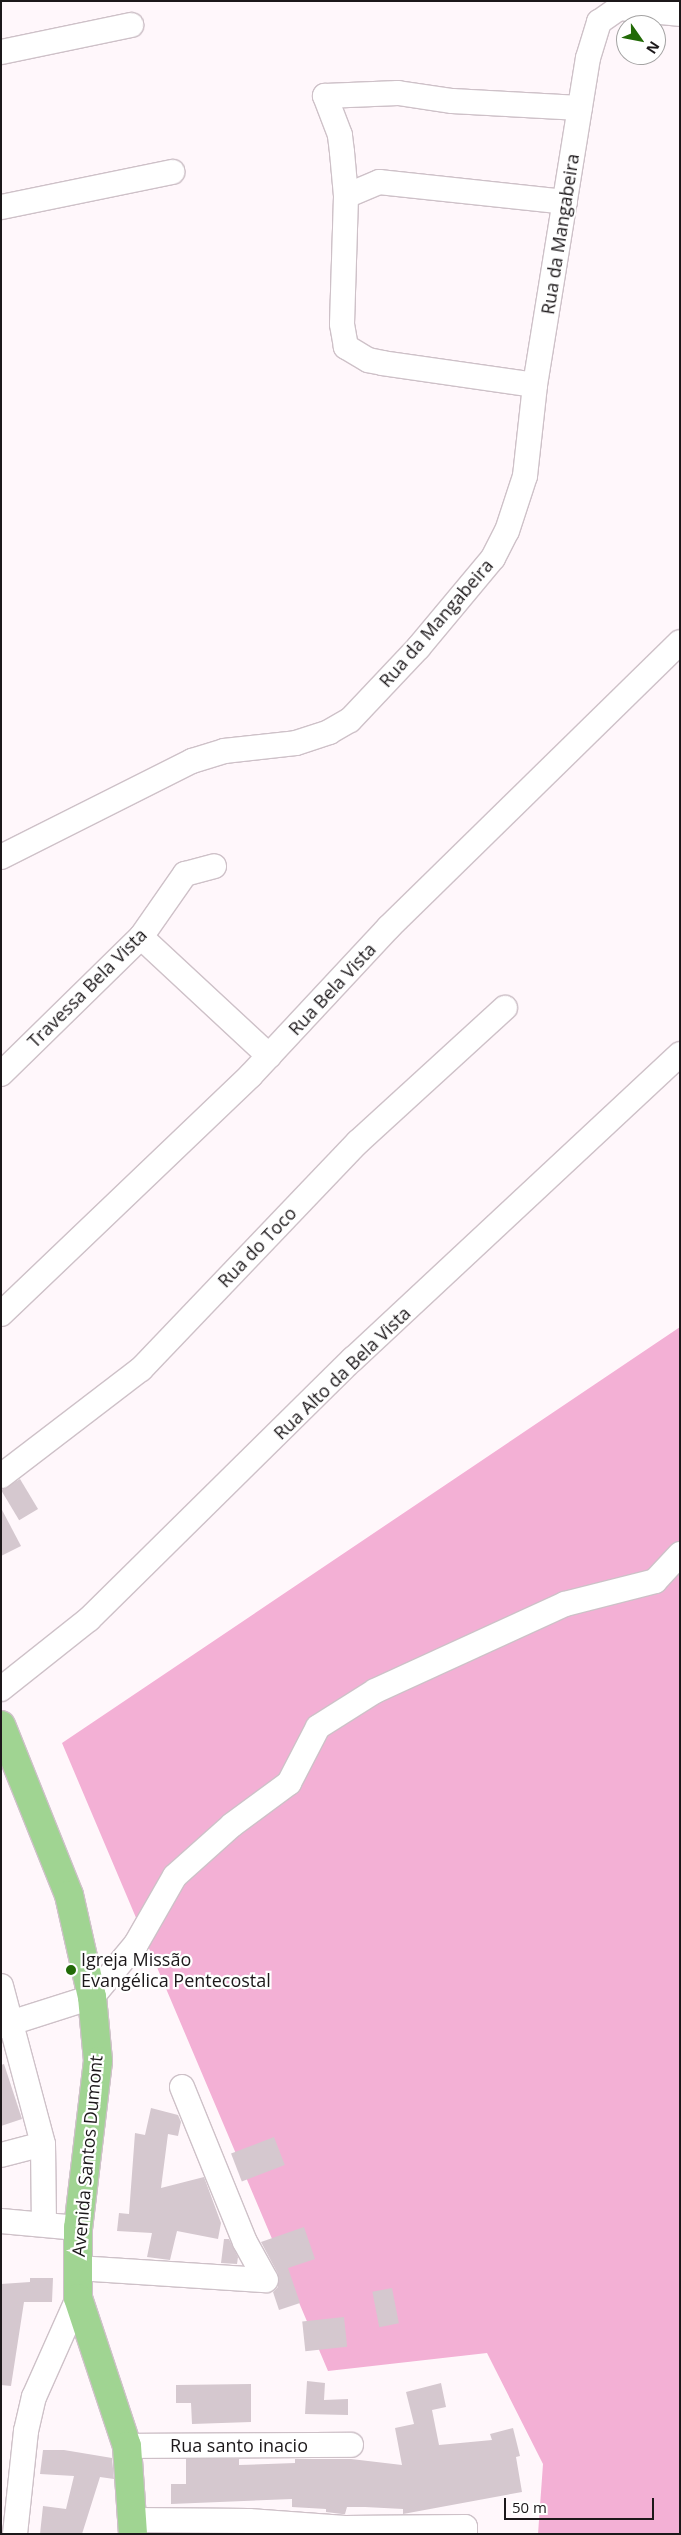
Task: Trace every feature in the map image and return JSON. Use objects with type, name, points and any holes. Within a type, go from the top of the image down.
[{"type":"main road","name":"Avenida Santos Dumont","points":[[1,1725],[8,1759],[69,1895],[92,1997],[98,2061],[78,2228],[78,2298],[127,2446],[133,2527]]},
{"type":"street","name":"Rua da Mangabeira","points":[[1,857],[192,761],[224,751],[296,743],[329,732],[350,720],[418,648],[493,558],[506,531],[525,476],[535,385],[588,58],[600,22],[619,8],[680,14]]},
{"type":"street","points":[[1,52],[131,25]]},
{"type":"street","points":[[535,385],[383,363],[351,352],[343,340],[342,332],[346,196],[340,135],[325,96],[398,93],[452,101],[580,108]]},
{"type":"street","points":[[1,206],[172,172]]},
{"type":"street","points":[[346,196],[379,182],[565,202]]},
{"type":"street","name":"Rua Bela Vista","points":[[1,1314],[269,1056],[389,927],[571,746],[670,665],[680,642]]},
{"type":"street","name":"Travessa Bela Vista","points":[[1,1074],[141,937],[185,874],[214,866]]},
{"type":"street","points":[[141,937],[269,1056]]},
{"type":"street","name":"Rua do Toco","points":[[1,1476],[141,1368],[358,1142],[505,1008]]},
{"type":"street","name":"Rua Alto da Bela Vista","points":[[1,1689],[89,1619],[353,1359],[680,1054]]},
{"type":"street","points":[[6,2025],[92,1997],[136,1944],[175,1876],[232,1825],[289,1783],[318,1727],[374,1691],[565,1604],[655,1581],[680,1554]]},
{"type":"street","points":[[1,1986],[6,2025],[43,2144],[44,2224]]},
{"type":"street","points":[[78,2268],[266,2280],[244,2242],[182,2087]]},
{"type":"street","points":[[1,2155],[43,2144]]},
{"type":"street","points":[[1,2221],[78,2228]]},
{"type":"street","points":[[15,2534],[26,2431],[34,2397],[78,2298]]},
{"type":"street","name":"Rua santo inacio","points":[[127,2446],[351,2444]]},
{"type":"street","points":[[133,2527],[249,2521],[345,2528],[465,2531]]},
{"type":"shaded area","points":[[680,1327],[680,2534],[538,2534],[543,2464],[487,2353],[328,2371],[62,1743]]},
{"type":"building","points":[[20,1479],[38,1509],[19,1520],[1,1490]]},
{"type":"building","points":[[1,1508],[21,1546],[1,1556]]},
{"type":"building","points":[[4,2064],[22,2119],[1,2126],[1,2065]]},
{"type":"building","points":[[151,2108],[178,2115],[181,2122],[178,2136],[168,2134],[161,2188],[204,2177],[221,2223],[218,2239],[177,2231],[170,2260],[147,2257],[152,2233],[117,2231],[119,2213],[129,2214],[135,2133],[145,2135]]},
{"type":"building","points":[[274,2137],[285,2165],[242,2181],[231,2153]]},
{"type":"building","points":[[304,2227],[315,2259],[288,2268],[300,2303],[279,2310],[273,2292],[278,2287],[278,2274],[261,2242]]},
{"type":"building","points":[[224,2239],[229,2239],[238,2257],[237,2264],[221,2263]]},
{"type":"building","points":[[30,2278],[53,2278],[52,2302],[24,2302],[11,2386],[1,2385],[1,2284],[30,2282]]},
{"type":"building","points":[[392,2288],[399,2323],[379,2327],[372,2292]]},
{"type":"building","points":[[344,2317],[347,2347],[305,2351],[302,2321]]},
{"type":"building","points":[[307,2381],[325,2383],[324,2400],[348,2399],[348,2415],[305,2414]]},
{"type":"building","points":[[441,2383],[446,2407],[432,2410],[439,2445],[492,2440],[490,2434],[513,2428],[520,2456],[516,2457],[522,2492],[403,2514],[403,2509],[365,2507],[347,2507],[345,2514],[326,2512],[326,2509],[292,2507],[292,2499],[171,2504],[171,2484],[186,2484],[186,2459],[239,2459],[239,2465],[295,2463],[295,2459],[351,2459],[402,2465],[395,2428],[414,2424],[406,2392]]},
{"type":"building","points":[[251,2384],[251,2422],[192,2424],[191,2403],[176,2403],[176,2385]]},
{"type":"building","points":[[43,2450],[64,2450],[112,2458],[114,2479],[100,2477],[82,2534],[40,2534],[43,2506],[66,2509],[74,2476],[40,2474]]},
{"type":"place","name":"Igreja Missão Evangélica Pentecostal","points":[[71,1970]]}]
